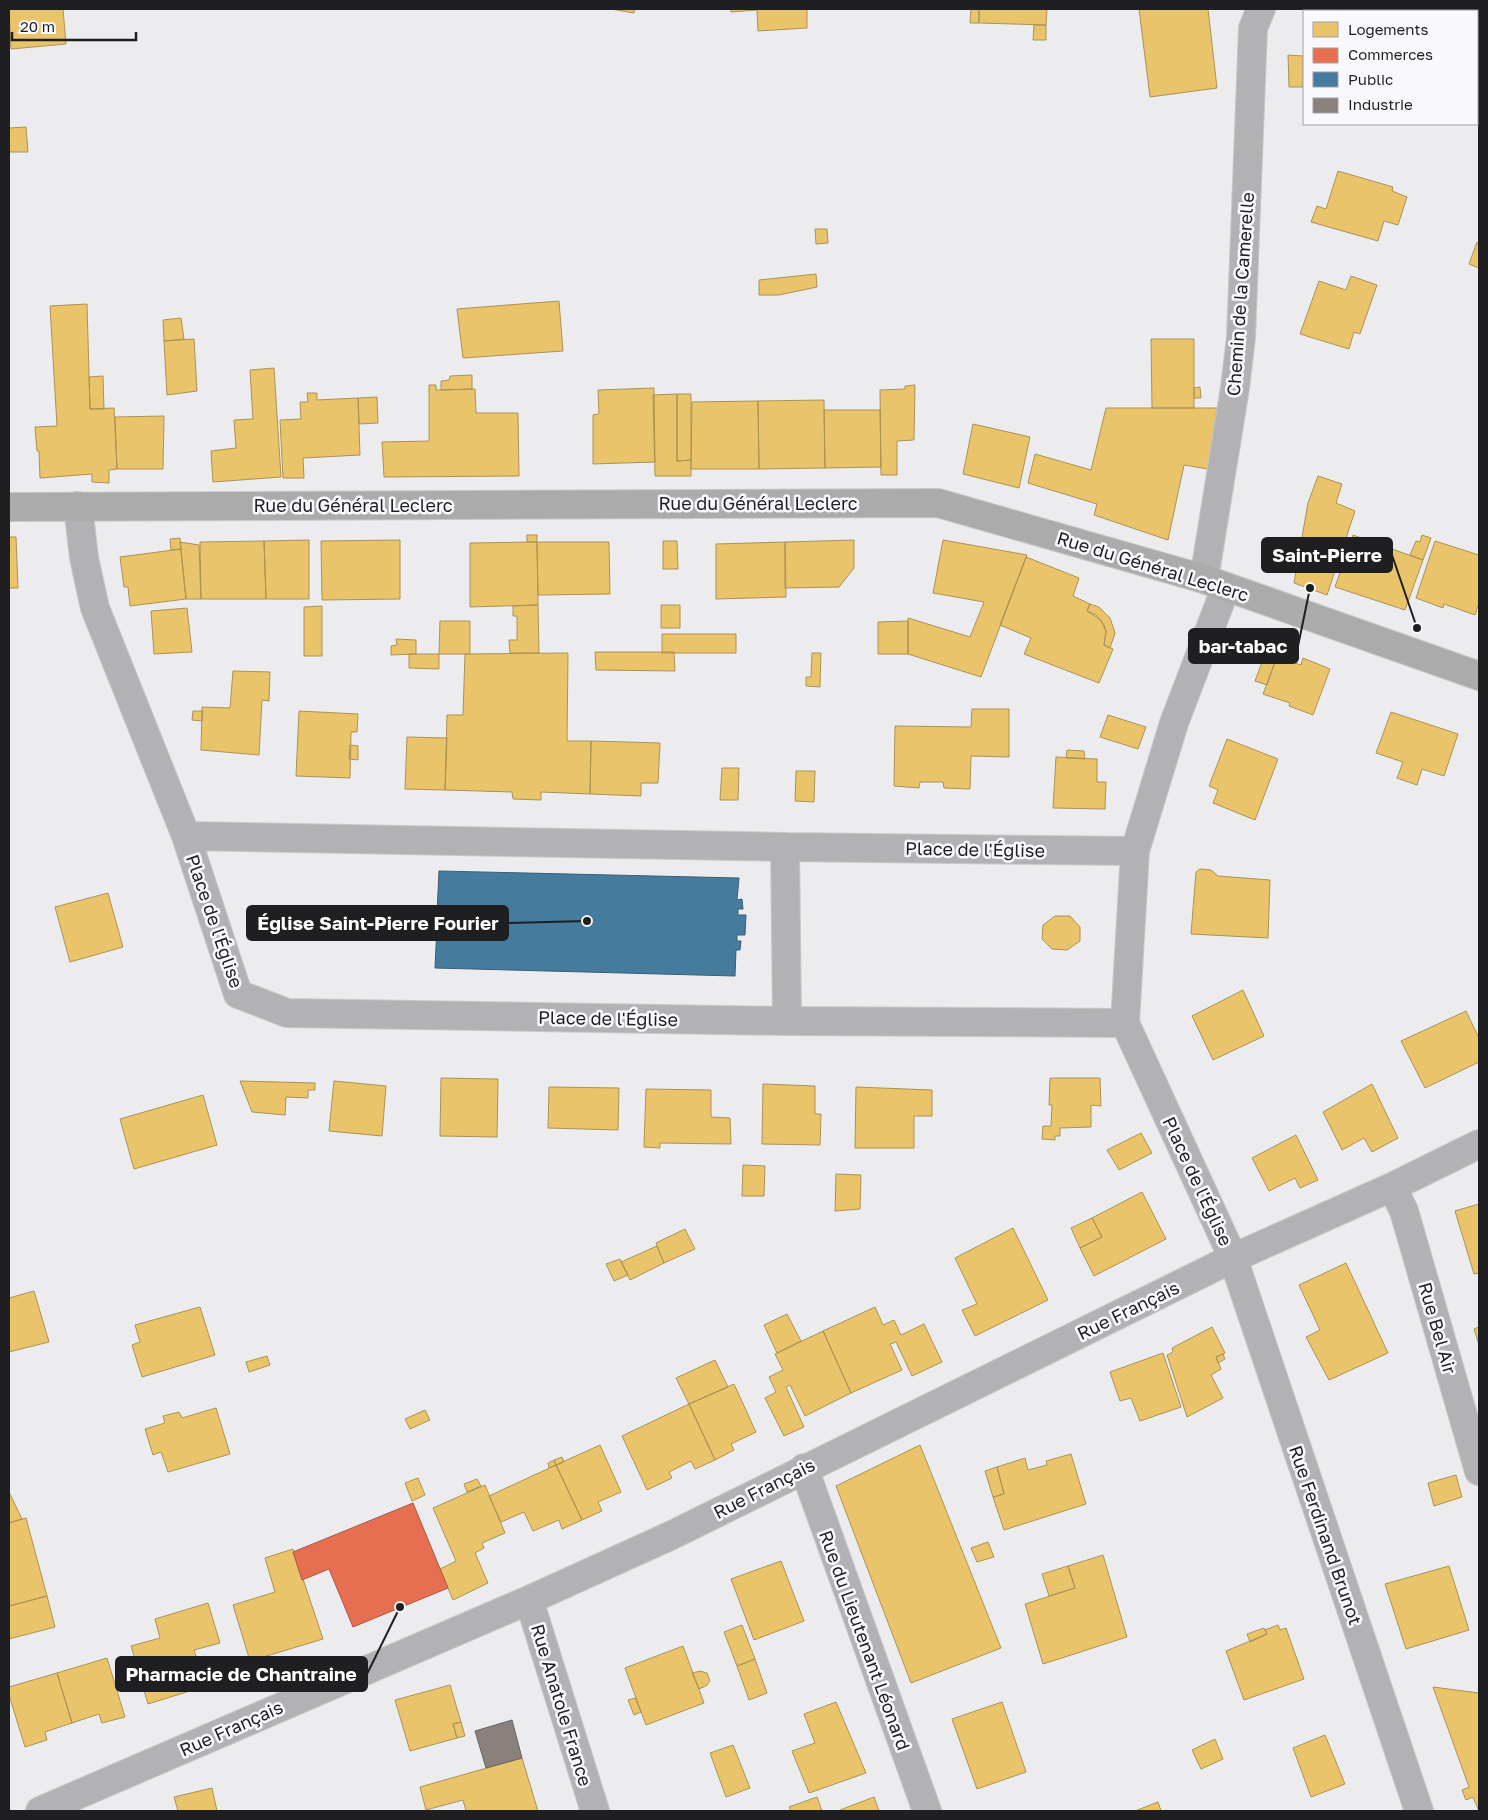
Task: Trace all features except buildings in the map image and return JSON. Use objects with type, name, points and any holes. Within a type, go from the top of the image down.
[{"type":"main road","name":"Rue du Général Leclerc","points":[[9,507],[938,502],[1215,583],[1479,676]]},
{"type":"street","name":"Chemin de la Camerelle","points":[[1215,583],[1241,337],[1253,28],[1260,9]]},
{"type":"street","points":[[78,506],[84,558],[95,608],[186,836]]},
{"type":"street","name":"Place de l'Église","points":[[1215,583],[1135,851],[1125,1023],[1233,1258]]},
{"type":"street","name":"Place de l'Église","points":[[1125,1023],[787,1021],[287,1013],[238,994],[186,836],[785,847],[1135,851]]},
{"type":"street","points":[[785,847],[787,1021]]},
{"type":"street","name":"Rue Français","points":[[40,1811],[529,1600],[672,1535],[804,1468],[1233,1258],[1392,1187],[1479,1144]]},
{"type":"street","name":"Rue Bel Air","points":[[1392,1187],[1404,1211],[1479,1471]]},
{"type":"street","name":"Rue Ferdinand Brunot","points":[[1233,1258],[1419,1811]]},
{"type":"street","name":"Rue du Lieutenant Léonard","points":[[804,1468],[927,1811]]},
{"type":"street","name":"Rue Anatole France","points":[[529,1600],[595,1811]]},
{"type":"place","name":"bar-tabac","points":[[1310,588]]},
{"type":"place","name":"Saint-Pierre","points":[[1417,628]]},
{"type":"place","name":"Église Saint-Pierre Fourier","points":[[587,921]]},
{"type":"place","name":"Pharmacie de Chantraine","points":[[400,1607]]}]
